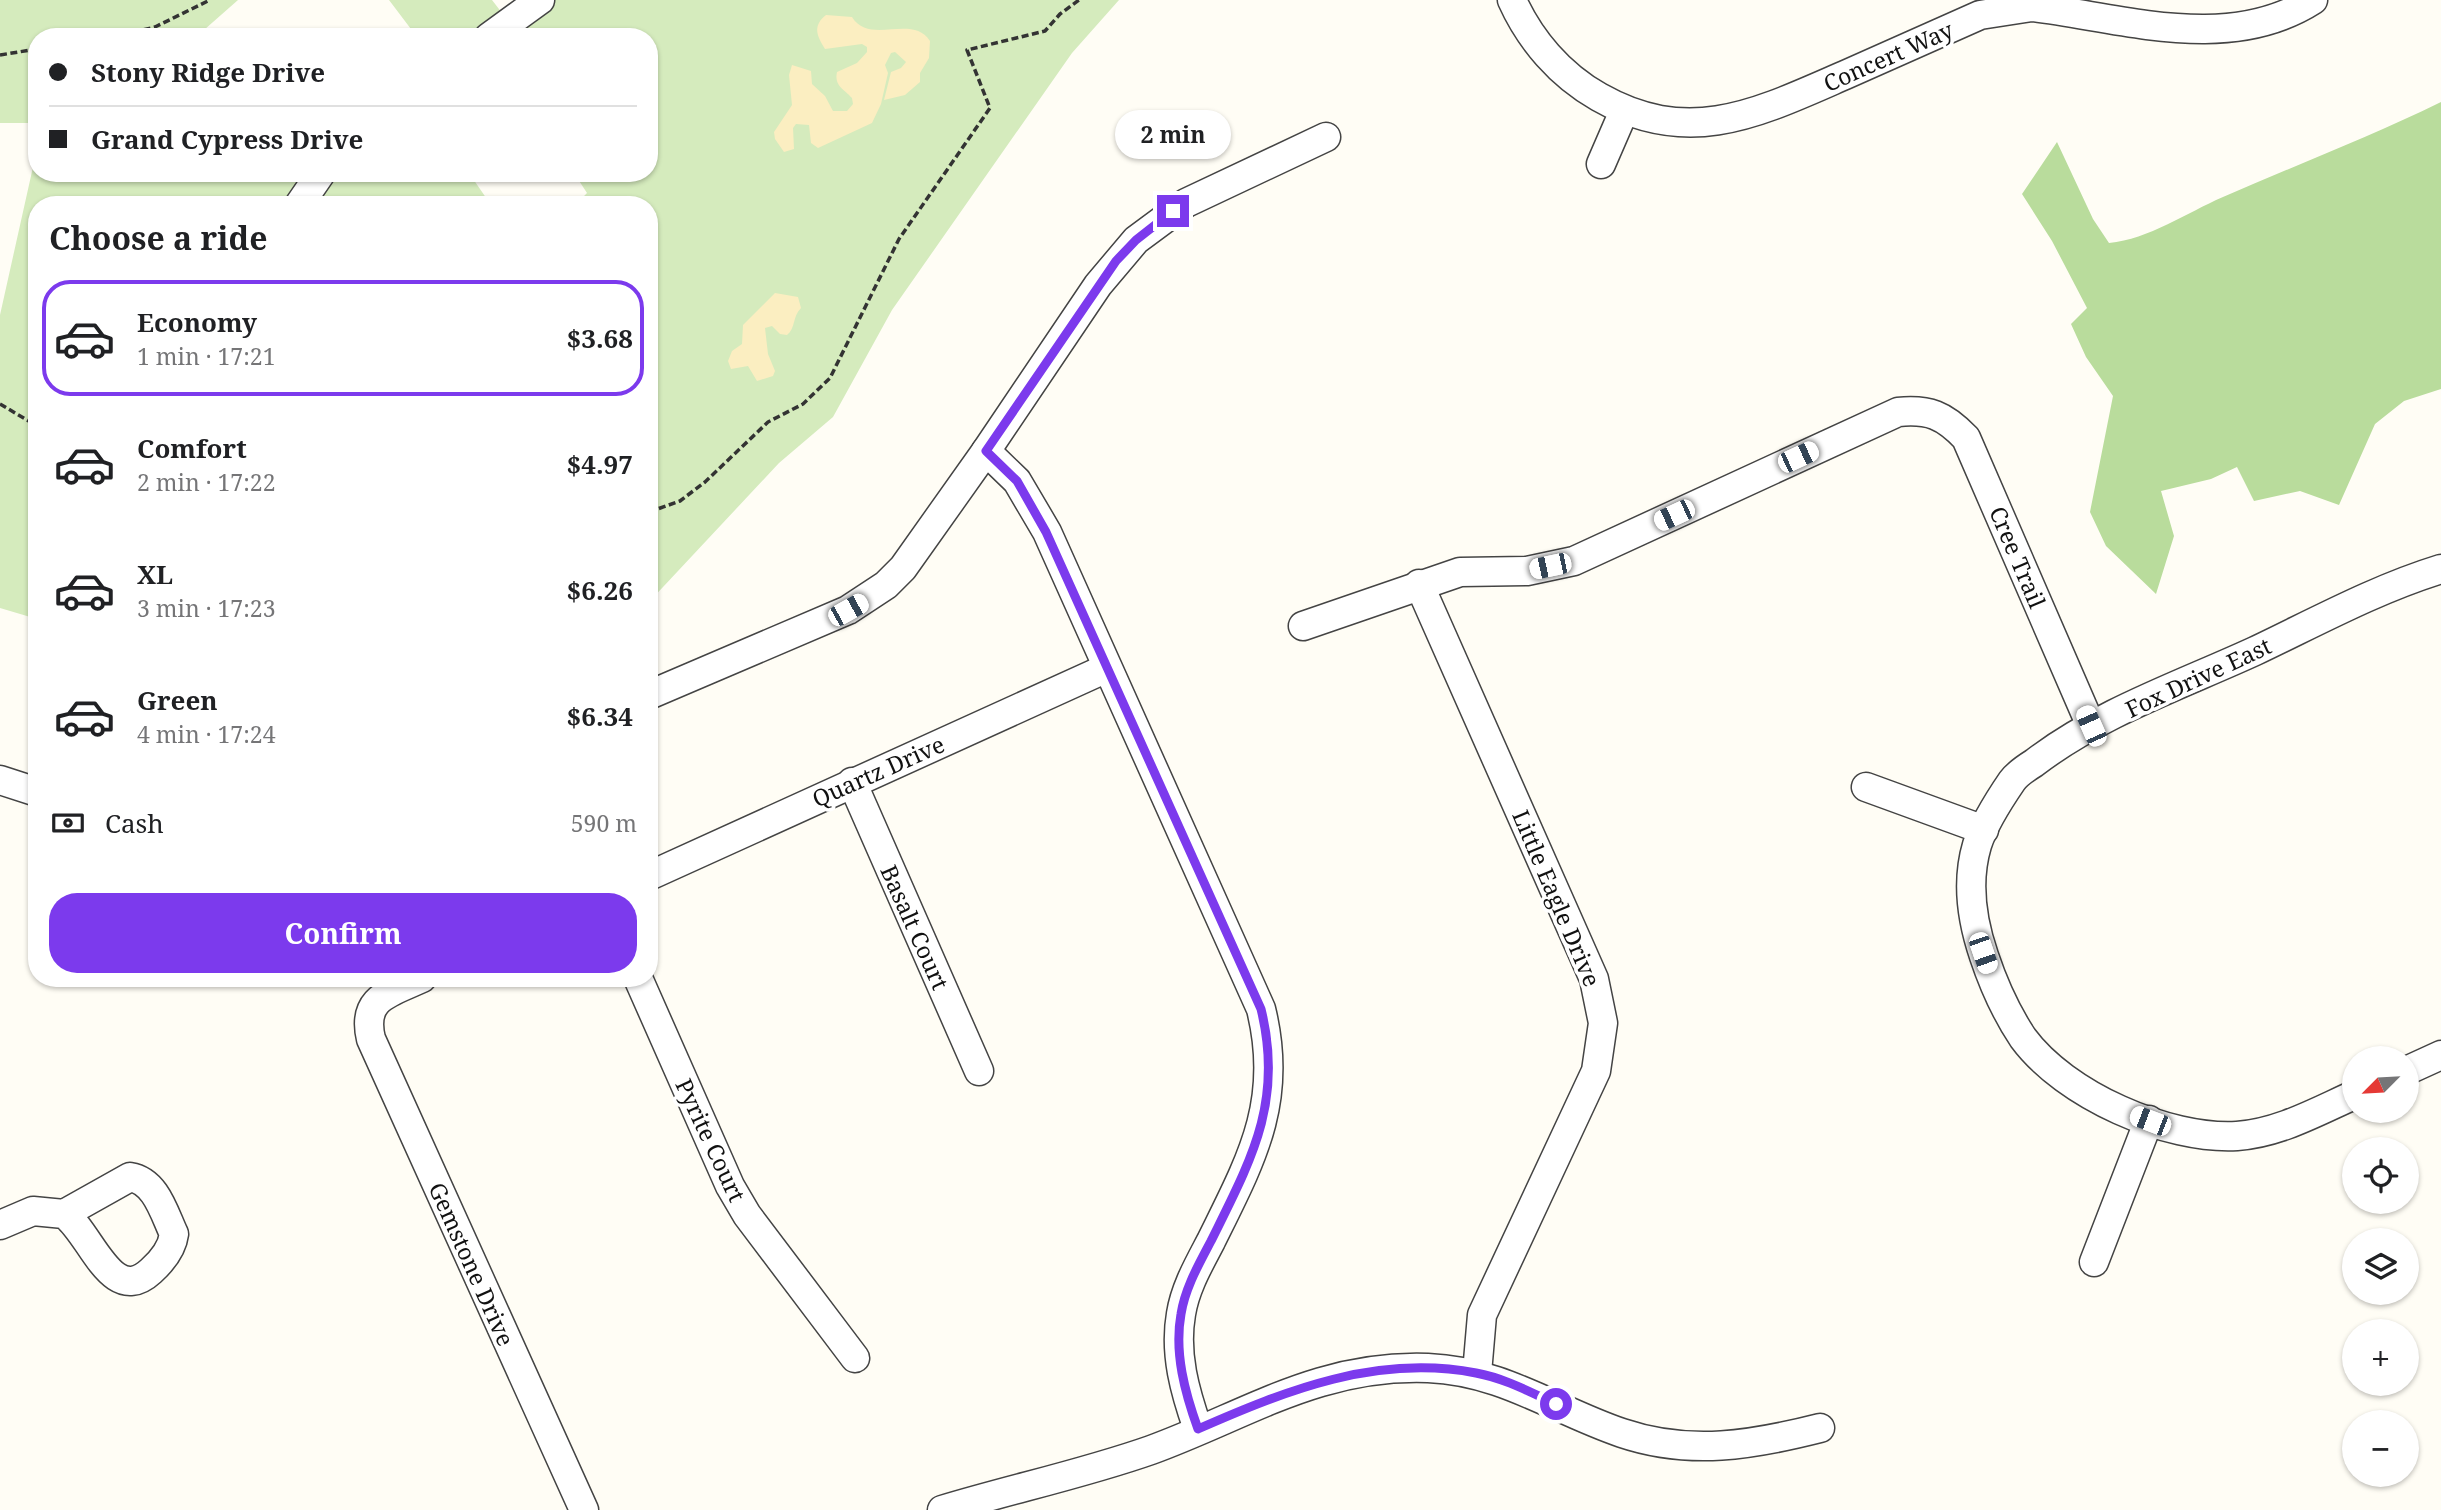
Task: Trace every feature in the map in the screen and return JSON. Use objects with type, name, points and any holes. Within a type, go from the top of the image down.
[{"type":"street","points":[[501,28],[540,0]]},
{"type":"street","name":"Concert Way","points":[[1512,0],[1531,36],[1559,67],[1585,89],[1624,111],[1677,123],[1712,123],[1742,118],[1980,15],[2007,9],[2032,7],[2206,30],[2271,20],[2313,0]]},
{"type":"street","points":[[1601,164],[1624,111]]},
{"type":"street","points":[[658,691],[866,599],[903,568],[1098,285],[1136,240],[1186,203],[1326,137]]},
{"type":"street","name":"Cree Trail","points":[[1419,584],[1461,572],[1527,571],[1574,561],[1898,412],[1921,410],[1938,416],[1966,438],[2091,726]]},
{"type":"street","points":[[986,451],[1017,481],[1033,505],[1261,1009],[1268,1035],[1269,1096],[1263,1128],[1252,1157],[1191,1281],[1181,1314],[1182,1378],[1198,1429]]},
{"type":"street","name":"Fox Drive East","points":[[2342,1100],[2288,1125],[2260,1133],[2210,1135],[2183,1132],[2150,1121],[2068,1081],[2040,1057],[2016,1026],[1989,970],[1973,912],[1973,866],[1984,830],[2014,778],[2091,726],[2365,599],[2441,569]]},
{"type":"street","points":[[1303,626],[1419,584]]},
{"type":"street","name":"Little Eagle Drive","points":[[1419,584],[1594,979],[1603,1023],[1596,1071],[1482,1315],[1477,1373]]},
{"type":"street","name":"Quartz Drive","points":[[658,872],[1107,668]]},
{"type":"street","points":[[0,780],[28,789]]},
{"type":"street","name":"Basalt Court","points":[[852,782],[979,1071]]},
{"type":"street","points":[[1866,787],[1984,830]]},
{"type":"street","name":"Gemstone Drive","points":[[402,987],[383,996],[368,1016],[371,1039],[584,1510]]},
{"type":"street","name":"Pyrite Court","points":[[642,987],[730,1186],[747,1215],[856,1358]]},
{"type":"street","points":[[2419,1065],[2441,1055]]},
{"type":"street","points":[[2094,1262],[2150,1121]]},
{"type":"street","points":[[0,1225],[33,1211],[64,1214]]},
{"type":"street","points":[[942,1510],[1151,1450],[1261,1401],[1328,1378],[1368,1370],[1427,1368],[1477,1373],[1512,1384],[1621,1433],[1660,1443],[1707,1448],[1760,1443],[1820,1428]]},
{"type":"path","points":[[151,28],[210,0]]},
{"type":"path","points":[[658,508],[688,495],[760,428],[803,404],[830,378],[899,239],[990,108],[967,50],[1045,31],[1060,14],[1079,0]]},
{"type":"path","points":[[0,55],[28,50]]},
{"type":"path","points":[[0,404],[28,421]]},
{"type":"green space","points":[[0,0],[238,0],[206,28],[28,28],[28,123],[0,123]]},
{"type":"green space","points":[[389,0],[492,0],[509,22],[540,0],[1119,0],[1072,53],[892,310],[833,417],[779,463],[658,592],[658,196],[584,196],[587,193],[580,182],[658,182],[658,28],[410,28]]},
{"type":"green space","points":[[2441,102],[2441,389],[2404,401],[2375,424],[2339,505],[2300,491],[2254,501],[2237,467],[2211,479],[2161,491],[2174,536],[2156,594],[2106,546],[2090,512],[2113,396],[2086,357],[2071,324],[2087,308],[2052,241],[2022,194],[2057,142],[2093,219],[2109,243],[2124,241],[2153,231],[2223,197]]},
{"type":"green space","points":[[30,182],[298,182],[308,189],[314,182],[475,182],[485,196],[28,196],[28,616],[0,608],[0,315]]},
{"type":"sand","points":[[826,15],[852,17],[869,29],[902,29],[922,33],[930,41],[929,58],[920,73],[920,82],[905,95],[884,100],[891,72],[901,68],[906,62],[895,52],[891,53],[885,65],[888,73],[881,104],[872,123],[818,148],[811,143],[809,125],[796,124],[793,128],[794,149],[784,152],[775,139],[774,132],[792,105],[789,75],[792,65],[811,71],[812,84],[825,96],[833,111],[847,111],[853,104],[852,98],[838,84],[837,72],[857,63],[867,52],[867,47],[862,44],[825,49],[817,27]]},
{"type":"sand","points":[[775,293],[798,297],[801,308],[787,335],[780,334],[772,326],[765,328],[768,354],[775,371],[773,376],[757,381],[748,366],[731,369],[728,361],[732,351],[742,344],[743,325]]},
{"type":"route","points":[[1173,211],[1136,240],[1116,261],[986,451],[1017,481],[1033,505],[1261,1009],[1268,1035],[1269,1096],[1263,1128],[1252,1157],[1191,1281],[1181,1314],[1179,1344],[1187,1398],[1198,1429],[1261,1401],[1328,1378],[1368,1370],[1427,1368],[1477,1373],[1512,1384],[1556,1404]]}]
